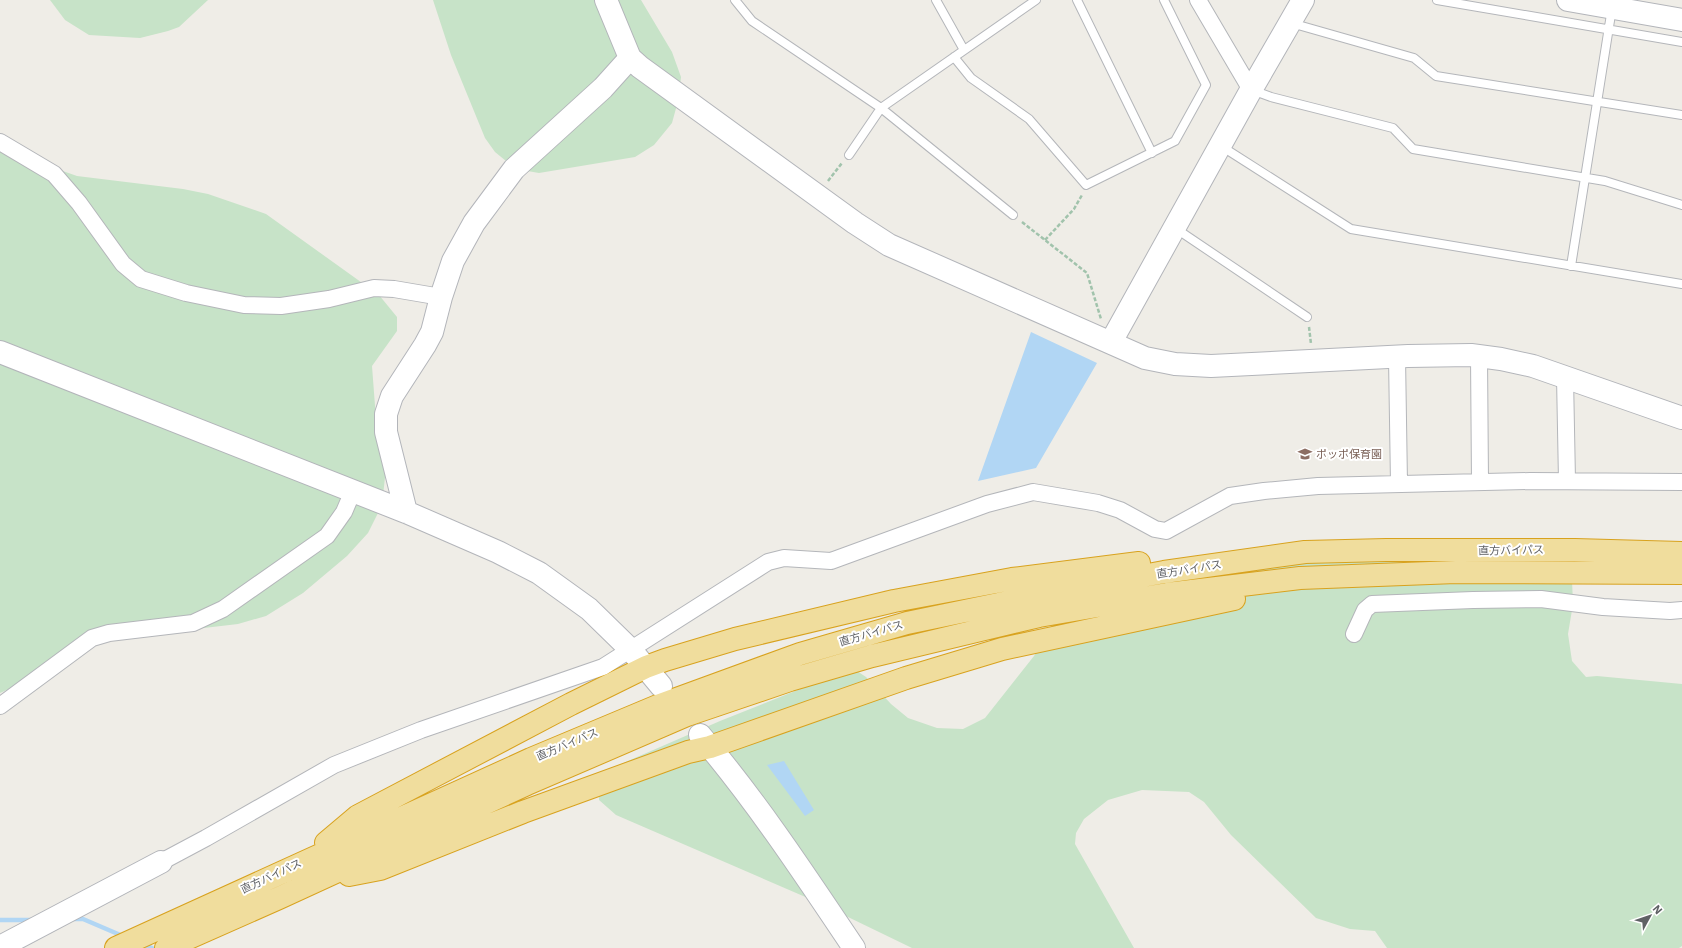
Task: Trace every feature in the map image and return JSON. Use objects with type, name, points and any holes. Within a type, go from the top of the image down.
[{"type":"highway","points":[[303,862],[358,816],[571,704],[646,667],[735,639],[894,601],[1012,579],[1254,549],[1305,552]]},
{"type":"highway","name":"直方バイパス","points":[[116,948],[553,750],[660,705],[800,654],[907,623],[1164,572],[1305,552],[1386,550],[1575,550],[1678,563]]},
{"type":"highway","name":"直方バイパス","points":[[166,948],[527,784],[687,715],[790,680],[872,656],[1039,616],[1167,594],[1300,578],[1678,563]]},
{"type":"highway","points":[[316,881],[380,869],[523,812],[688,752],[705,741],[906,678],[1002,649],[1258,594],[1300,578]]},
{"type":"street","points":[[606,0],[630,58],[640,67],[855,223],[889,245],[1107,334],[1145,358],[1175,364],[1211,366],[1397,357],[1478,356],[1533,366],[1682,418]]},
{"type":"street","points":[[1198,0],[1251,90]]},
{"type":"street","points":[[1107,334],[1174,228],[1303,0]]},
{"type":"street","points":[[1568,0],[1610,4],[1682,20]]},
{"type":"street","points":[[406,512],[386,432],[386,414],[392,396],[432,332],[441,297],[453,261],[474,223],[514,169],[603,88],[630,58]]},
{"type":"street","points":[[0,142],[54,174],[79,203],[123,264],[140,279],[186,293],[244,305],[281,306],[329,299],[374,288],[394,289],[441,297]]},
{"type":"street","points":[[0,352],[406,512],[498,552],[539,573],[589,609],[631,650],[661,686]]},
{"type":"street","points":[[1478,356],[1480,482]]},
{"type":"street","points":[[1397,357],[1399,484]]},
{"type":"street","points":[[1565,377],[1566,481]]},
{"type":"street","points":[[0,947],[206,838],[334,765],[421,730],[603,666],[631,650],[768,562],[784,558],[831,562],[987,504],[1033,492],[1098,503],[1120,510],[1155,529],[1166,531],[1230,496],[1264,491],[1318,486],[1480,482],[1682,482]]},
{"type":"street","points":[[0,706],[92,638],[109,633],[193,623],[223,609],[327,536],[344,512],[353,491]]},
{"type":"street","points":[[1354,634],[1365,610],[1372,604],[1541,599],[1603,607],[1670,611],[1682,610]]},
{"type":"street","points":[[705,741],[767,821],[807,877],[854,948]]},
{"type":"lane","points":[[735,0],[752,21],[881,108],[1013,215]]},
{"type":"lane","points":[[936,0],[964,50]]},
{"type":"lane","points":[[849,155],[881,108],[1036,0]]},
{"type":"lane","points":[[1077,0],[1152,153]]},
{"type":"lane","points":[[954,57],[971,78],[1029,119],[1086,185],[1176,141],[1206,85],[1164,0]]},
{"type":"lane","points":[[1437,0],[1682,42]]},
{"type":"lane","points":[[1571,266],[1609,30],[1610,4]]},
{"type":"lane","points":[[1290,23],[1414,58],[1436,76],[1682,115]]},
{"type":"lane","points":[[1251,90],[1271,97],[1393,128],[1413,149],[1605,181],[1682,205]]},
{"type":"lane","points":[[1220,145],[1351,229],[1682,284]]},
{"type":"lane","points":[[1174,228],[1307,316]]},
{"type":"path","points":[[816,195],[849,155]]},
{"type":"path","points":[[1045,240],[1074,209],[1086,185]]},
{"type":"path","points":[[1013,215],[1087,273],[1107,334]]},
{"type":"path","points":[[1307,316],[1314,361]]},
{"type":"green space","points":[[50,0],[208,0],[179,27],[140,38],[89,35],[65,20]]},
{"type":"green space","points":[[433,0],[641,0],[672,52],[681,77],[678,101],[672,123],[654,145],[635,157],[539,173],[516,169],[495,152],[485,138],[451,55]]},
{"type":"green space","points":[[0,149],[77,176],[183,189],[208,194],[266,214],[379,295],[397,317],[397,331],[372,366],[376,419],[386,468],[382,505],[368,533],[347,556],[303,593],[266,616],[238,624],[127,637],[78,649],[45,663],[22,683],[0,693]]},
{"type":"green space","points":[[1461,542],[1568,554],[1572,580],[1573,604],[1568,634],[1572,661],[1586,677],[1597,676],[1682,684],[1682,946],[1679,948],[1387,948],[1375,931],[1350,929],[1316,918],[1231,835],[1204,802],[1189,792],[1142,790],[1108,800],[1084,819],[1076,833],[1075,844],[1134,948],[912,948],[817,902],[616,815],[599,800],[599,792],[608,772],[621,764],[720,721],[848,670],[857,671],[866,677],[891,704],[908,718],[937,728],[963,729],[985,718],[1034,656],[1049,632],[1066,617],[1155,582]]},
{"type":"water","points":[[1031,332],[1097,363],[1036,468],[978,481]]},
{"type":"water","points":[[784,761],[814,810],[805,816],[767,765]]},
{"type":"waterway","points":[[72,919],[83,919],[125,937]]},
{"type":"waterway","points":[[0,920],[32,920]]},
{"type":"waterway","points":[[143,944],[152,948]]},
{"type":"place","name":"ポッポ保育園","points":[[1305,454]]}]
